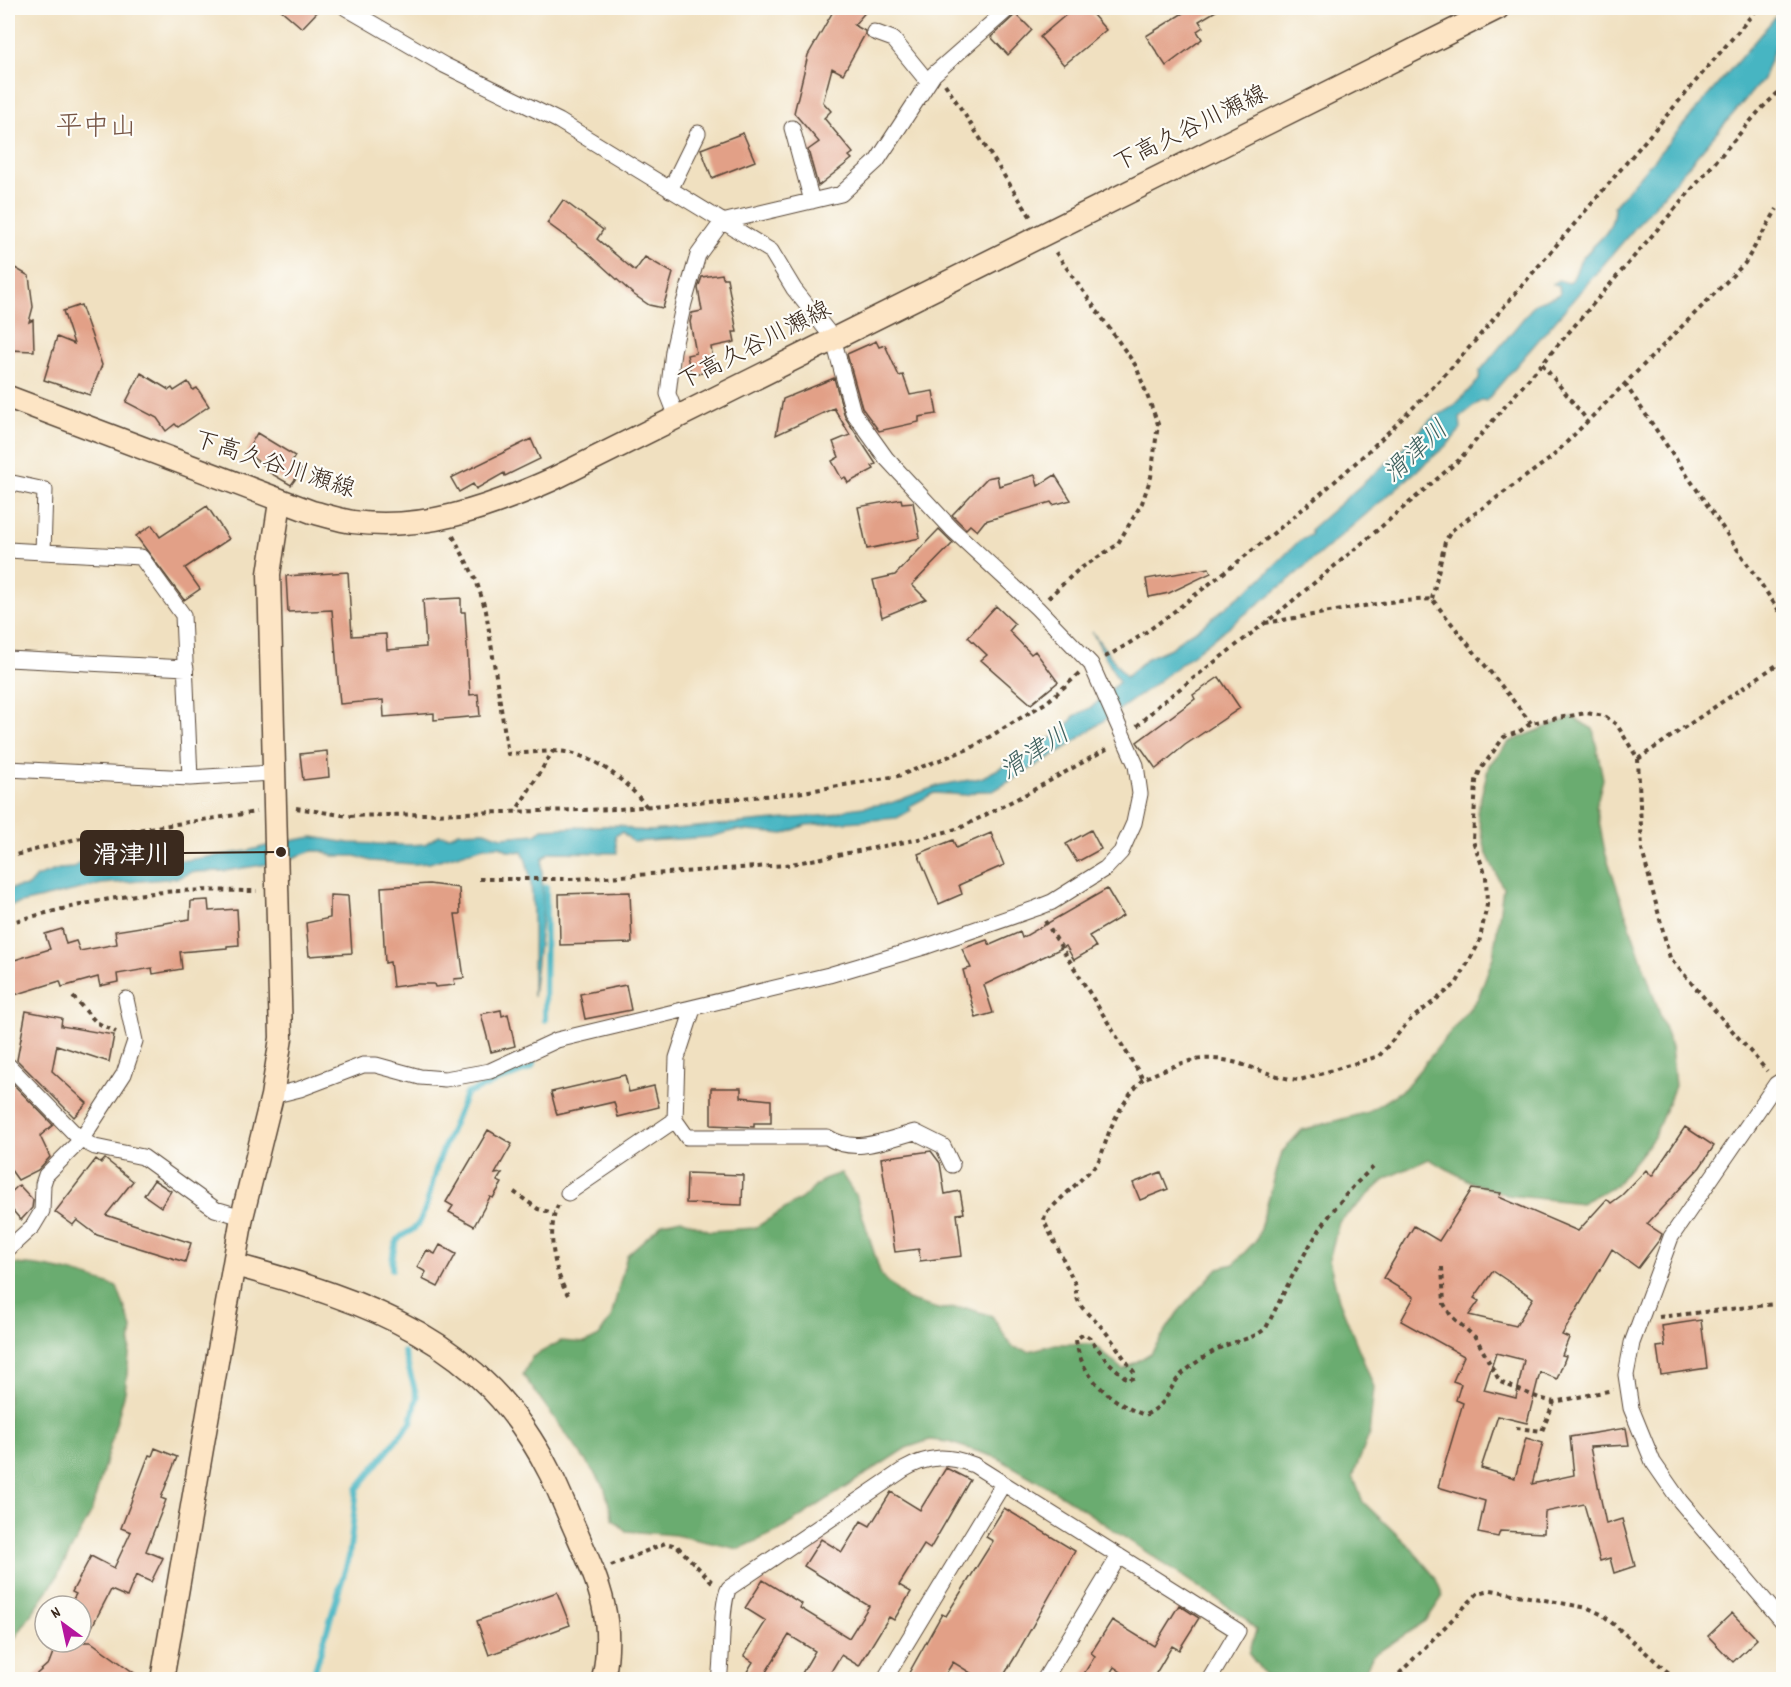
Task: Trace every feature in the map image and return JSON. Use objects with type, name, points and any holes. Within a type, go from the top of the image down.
[{"type":"street","points":[[272,1096],[300,1089],[363,1065],[376,1065],[420,1077],[463,1077],[490,1071],[556,1040],[598,1028],[693,1009],[851,968],[927,946],[1037,908],[1052,902],[1106,868],[1121,852],[1134,823],[1140,794],[1136,765],[1092,667],[1037,608],[952,529],[886,458],[853,412],[833,338],[794,289],[771,251],[559,121],[444,65],[346,8]]},
{"type":"street","points":[[677,417],[668,394],[673,351],[684,303],[699,255],[722,222],[840,195],[877,161],[932,77],[992,14],[1009,8]]},
{"type":"street","name":"下高久谷川瀬線","points":[[8,397],[280,502],[353,522],[413,522],[444,518],[507,499],[677,417],[1498,8]]},
{"type":"street","points":[[874,32],[893,39],[932,77]]},
{"type":"street","points":[[792,128],[812,201]]},
{"type":"street","points":[[670,190],[698,133]]},
{"type":"street","points":[[8,482],[45,490],[44,552]]},
{"type":"street","points":[[162,1680],[236,1265],[242,1217],[272,1096],[281,1038],[279,886],[273,772],[269,574],[280,502]]},
{"type":"street","points":[[8,550],[141,557],[183,615],[190,778]]},
{"type":"street","points":[[8,659],[186,668]]},
{"type":"street","points":[[8,769],[190,778],[273,772]]},
{"type":"street","points":[[8,1249],[33,1226],[42,1211],[43,1185],[46,1175],[81,1140],[124,1074],[135,1041],[126,999]]},
{"type":"street","points":[[693,1009],[677,1058],[675,1120],[687,1137],[827,1137],[841,1146],[859,1147],[915,1132],[943,1146],[952,1165]]},
{"type":"street","points":[[8,1065],[81,1140],[95,1147],[143,1157],[215,1209],[242,1217]]},
{"type":"street","points":[[1780,1082],[1671,1237],[1632,1343],[1626,1375],[1631,1408],[1653,1462],[1680,1501],[1784,1623]]},
{"type":"street","points":[[568,1193],[675,1120]]},
{"type":"street","points":[[236,1265],[294,1281],[403,1322],[442,1345],[484,1380],[521,1426],[550,1472],[594,1572],[605,1602],[609,1633],[603,1680]]},
{"type":"street","points":[[719,1680],[723,1656],[726,1594],[729,1588],[920,1460],[937,1456],[954,1457],[974,1465],[1238,1631],[1209,1680]]},
{"type":"street","points":[[884,1680],[1003,1484]]},
{"type":"street","points":[[1044,1680],[1119,1556]]},
{"type":"path","points":[[8,857],[103,834],[306,808],[348,816],[515,812],[647,807],[797,793],[898,776],[971,748],[1047,702],[1255,549],[1389,434],[1467,350],[1758,8]]},
{"type":"path","points":[[932,77],[1136,366],[1158,424],[1150,477],[1142,503],[1117,545],[1078,570],[1037,608]]},
{"type":"path","points":[[479,879],[576,879],[786,865],[915,840],[960,828],[1028,794],[1123,734],[1264,624],[1459,460],[1760,110],[1784,87]]},
{"type":"path","points":[[1432,598],[1445,542],[1451,531],[1540,468],[1745,263],[1777,210]]},
{"type":"path","points":[[1542,364],[1587,420]]},
{"type":"path","points":[[1625,384],[1784,618]]},
{"type":"path","points":[[444,518],[476,580],[486,611],[508,754],[571,751],[607,770],[631,787],[647,807]]},
{"type":"path","points":[[1264,624],[1388,602],[1432,598]]},
{"type":"path","points":[[1432,598],[1531,723]]},
{"type":"path","points":[[1638,759],[1784,660]]},
{"type":"path","points":[[1376,1165],[1347,1192],[1317,1231],[1266,1328],[1259,1334],[1222,1347],[1181,1375],[1169,1397],[1156,1410],[1145,1415],[1127,1409],[1108,1394],[1078,1356],[1076,1339],[1084,1334],[1119,1373],[1128,1380],[1133,1378],[1134,1372],[1103,1328],[1084,1312],[1075,1296],[1076,1285],[1044,1221],[1045,1214],[1102,1157],[1111,1127],[1130,1093],[1143,1079],[1179,1064],[1210,1057],[1225,1059],[1288,1080],[1300,1080],[1379,1056],[1410,1020],[1456,984],[1479,943],[1487,905],[1486,876],[1473,841],[1476,781],[1480,770],[1498,742],[1519,732],[1531,723],[1586,713],[1605,716],[1617,725],[1638,759],[1642,850],[1670,958],[1780,1082]]},
{"type":"path","points":[[515,812],[553,751]]},
{"type":"path","points":[[8,923],[73,905],[118,897],[168,891],[279,886]]},
{"type":"path","points":[[1037,908],[1143,1079]]},
{"type":"path","points":[[73,997],[96,1022],[135,1041]]},
{"type":"path","points":[[514,1192],[538,1209],[555,1213]]},
{"type":"path","points":[[568,1193],[555,1213],[552,1223],[560,1283],[568,1295]]},
{"type":"path","points":[[1442,1268],[1444,1304],[1451,1316],[1476,1338],[1500,1382],[1539,1398],[1554,1401],[1599,1394],[1628,1385]]},
{"type":"path","points":[[1641,1319],[1784,1303]]},
{"type":"path","points":[[1516,1428],[1542,1431],[1554,1401]]},
{"type":"path","points":[[594,1572],[665,1543],[677,1546],[706,1577],[726,1594]]},
{"type":"path","points":[[1393,1680],[1478,1593],[1491,1590],[1588,1608],[1603,1615],[1677,1680]]},
{"type":"path","points":[[1776,1680],[1784,1676]]},
{"type":"green space","points":[[1572,717],[1593,729],[1603,779],[1596,806],[1605,852],[1671,1047],[1675,1086],[1654,1137],[1616,1185],[1581,1203],[1507,1195],[1471,1182],[1429,1159],[1387,1178],[1339,1222],[1329,1260],[1339,1300],[1374,1387],[1369,1435],[1353,1476],[1363,1502],[1410,1547],[1435,1577],[1443,1596],[1426,1621],[1372,1656],[1362,1679],[1277,1679],[1265,1675],[1249,1654],[1256,1630],[1246,1619],[1063,1496],[998,1458],[948,1442],[930,1440],[906,1448],[780,1530],[739,1549],[675,1535],[626,1531],[613,1519],[604,1486],[523,1375],[532,1357],[561,1341],[585,1343],[599,1336],[611,1318],[627,1255],[663,1223],[681,1219],[710,1231],[755,1228],[801,1199],[824,1179],[841,1173],[857,1198],[881,1275],[907,1300],[938,1309],[966,1308],[992,1316],[1012,1347],[1029,1351],[1056,1344],[1093,1344],[1123,1370],[1151,1353],[1178,1312],[1218,1268],[1234,1264],[1257,1239],[1282,1152],[1302,1130],[1368,1112],[1404,1089],[1478,998],[1493,957],[1503,888],[1486,852],[1477,812],[1489,765],[1509,742]]},
{"type":"green space","points":[[8,1264],[63,1271],[117,1287],[132,1328],[125,1392],[91,1513],[45,1594],[33,1594],[33,1612],[8,1648]]},
{"type":"water","points":[[1783,8],[1783,35],[1777,42],[1763,79],[1486,401],[1482,400],[1460,417],[1461,429],[1448,444],[1289,580],[1151,687],[1064,749],[993,791],[977,791],[966,795],[934,793],[908,807],[911,810],[897,818],[806,825],[784,834],[736,830],[710,837],[633,842],[622,832],[615,836],[617,853],[550,852],[543,858],[542,864],[543,908],[533,997],[532,900],[527,864],[522,852],[509,851],[500,846],[484,847],[429,863],[413,864],[371,861],[356,856],[333,856],[322,851],[312,851],[281,862],[225,871],[192,872],[178,878],[102,884],[8,906],[8,889],[28,886],[36,877],[59,869],[74,868],[80,862],[109,868],[135,862],[187,860],[247,851],[313,837],[349,843],[409,845],[425,844],[439,835],[450,836],[459,832],[484,831],[502,837],[536,834],[543,829],[620,825],[633,830],[651,831],[831,815],[849,809],[891,803],[940,785],[981,778],[1027,754],[1030,748],[1038,743],[1062,734],[1074,716],[1092,707],[1119,682],[1092,632],[1126,677],[1148,658],[1173,647],[1184,636],[1197,630],[1260,580],[1299,541],[1311,535],[1311,529],[1399,452],[1430,420],[1454,406],[1479,380],[1480,371],[1535,304],[1560,294],[1559,286],[1553,284],[1558,280],[1569,283],[1572,280],[1580,262],[1611,225],[1614,206]]},
{"type":"building","points":[[279,8],[321,8],[302,28]]},
{"type":"building","points":[[835,8],[869,8],[854,25],[865,31],[865,34],[843,74],[832,68],[823,102],[831,111],[824,118],[853,153],[849,156],[852,159],[818,186],[808,150],[819,142],[794,113],[808,55]]},
{"type":"building","points":[[1074,8],[1087,8],[1106,30],[1064,65],[1040,37]]},
{"type":"building","points":[[1191,8],[1221,8],[1199,21],[1203,27],[1197,31],[1202,39],[1166,66],[1146,36]]},
{"type":"building","points":[[1016,14],[1032,30],[1008,55],[991,37]]},
{"type":"building","points":[[743,133],[755,161],[712,178],[701,149]]},
{"type":"building","points":[[563,200],[603,230],[597,239],[635,271],[645,257],[673,273],[663,308],[649,305],[633,294],[588,253],[547,223]]},
{"type":"building","points":[[8,264],[29,276],[33,307],[29,322],[33,320],[34,351],[8,350]]},
{"type":"building","points":[[722,274],[723,278],[727,278],[737,332],[733,332],[735,342],[711,347],[715,371],[691,375],[687,355],[696,353],[690,322],[692,313],[702,311],[698,288],[702,277]]},
{"type":"building","points":[[81,305],[102,365],[90,395],[44,380],[57,337],[74,344],[63,311]]},
{"type":"building","points":[[876,341],[879,347],[885,345],[899,376],[903,375],[910,395],[933,391],[937,414],[919,417],[919,422],[879,431],[862,408],[847,354]]},
{"type":"building","points":[[141,373],[174,391],[188,382],[193,390],[197,388],[209,406],[178,427],[175,424],[166,431],[157,418],[126,402]]},
{"type":"building","points":[[834,378],[845,417],[876,464],[872,466],[874,469],[848,483],[845,477],[842,479],[832,461],[839,457],[833,442],[850,435],[834,408],[776,435],[783,399]]},
{"type":"building","points":[[257,433],[295,456],[291,463],[302,470],[291,485],[265,470],[266,467],[246,453]]},
{"type":"building","points":[[531,439],[540,459],[505,476],[504,473],[476,489],[473,484],[459,492],[451,478]]},
{"type":"building","points":[[1035,475],[1038,486],[1055,475],[1071,500],[1053,505],[1051,502],[985,521],[977,531],[970,525],[966,529],[952,515],[987,478],[997,476],[999,486]]},
{"type":"building","points":[[901,499],[902,503],[913,502],[920,538],[867,549],[858,507]]},
{"type":"building","points":[[207,506],[229,539],[185,568],[200,589],[184,600],[136,536],[152,525],[160,537]]},
{"type":"building","points":[[939,529],[953,543],[912,585],[926,599],[882,617],[873,580],[895,575]]},
{"type":"building","points":[[1209,568],[1211,573],[1169,593],[1149,597],[1146,579]]},
{"type":"building","points":[[348,572],[352,636],[386,634],[387,650],[426,647],[423,600],[461,598],[461,612],[465,612],[470,695],[478,694],[480,716],[434,720],[434,713],[384,717],[383,700],[340,704],[332,610],[288,612],[286,576]]},
{"type":"building","points":[[996,606],[1015,624],[1009,631],[1031,654],[1035,651],[1058,682],[1031,704],[981,660],[987,655],[968,637]]},
{"type":"building","points":[[1219,677],[1240,708],[1185,745],[1156,769],[1137,742],[1195,699],[1193,695]]},
{"type":"building","points":[[327,751],[329,777],[303,780],[300,754]]},
{"type":"building","points":[[1091,830],[1101,849],[1077,862],[1066,844]]},
{"type":"building","points":[[991,833],[1004,865],[959,885],[962,894],[939,904],[918,854],[953,840],[956,848]]},
{"type":"building","points":[[429,884],[459,888],[460,914],[455,914],[464,978],[454,979],[455,985],[435,987],[434,984],[414,984],[393,987],[390,962],[385,963],[381,887]]},
{"type":"building","points":[[1107,889],[1123,916],[1089,936],[1096,947],[1074,960],[1066,946],[984,985],[993,1013],[976,1018],[963,970],[971,968],[962,949],[987,940],[990,945],[1020,932],[1022,938]]},
{"type":"building","points":[[630,892],[632,943],[560,945],[559,894]]},
{"type":"building","points":[[330,895],[348,896],[352,953],[309,956],[306,923],[330,918]]},
{"type":"building","points":[[208,900],[209,911],[237,909],[239,945],[180,952],[182,969],[153,974],[152,968],[117,974],[118,982],[100,986],[98,977],[62,987],[60,981],[8,997],[8,962],[50,949],[45,934],[62,929],[66,944],[76,941],[80,951],[117,944],[115,931],[190,919],[191,901]]},
{"type":"building","points":[[626,985],[631,1010],[585,1019],[580,994]]},
{"type":"building","points":[[501,1010],[502,1016],[508,1014],[515,1046],[491,1052],[481,1014]]},
{"type":"building","points":[[26,1011],[62,1018],[61,1026],[114,1035],[109,1062],[57,1045],[52,1071],[87,1103],[74,1117],[17,1060]]},
{"type":"building","points":[[625,1075],[629,1092],[654,1086],[659,1107],[618,1117],[614,1102],[557,1115],[551,1092]]},
{"type":"building","points":[[8,1082],[12,1083],[53,1125],[40,1136],[50,1157],[38,1170],[18,1180],[8,1166]]},
{"type":"building","points":[[711,1088],[741,1088],[741,1097],[771,1100],[771,1123],[754,1123],[754,1127],[711,1125]]},
{"type":"building","points":[[1685,1127],[1714,1146],[1700,1167],[1647,1224],[1662,1234],[1638,1268],[1612,1249],[1562,1335],[1569,1338],[1562,1355],[1566,1356],[1557,1379],[1540,1372],[1527,1423],[1498,1416],[1481,1468],[1515,1478],[1526,1438],[1543,1443],[1532,1484],[1574,1475],[1570,1437],[1626,1428],[1629,1445],[1590,1447],[1606,1524],[1622,1519],[1635,1566],[1614,1573],[1610,1558],[1600,1561],[1584,1504],[1545,1512],[1544,1533],[1500,1531],[1498,1537],[1478,1533],[1485,1501],[1438,1487],[1463,1403],[1456,1400],[1461,1384],[1453,1381],[1464,1356],[1401,1321],[1414,1297],[1383,1278],[1414,1226],[1439,1241],[1472,1189],[1501,1193],[1499,1197],[1578,1231],[1607,1199],[1611,1203],[1622,1195],[1646,1170],[1652,1176]],"holes":[[[1493,1271],[1533,1298],[1516,1326],[1469,1315],[1479,1301],[1474,1298]],[[1496,1353],[1524,1360],[1516,1398],[1484,1390]]]},
{"type":"building","points":[[488,1130],[512,1144],[495,1174],[502,1173],[497,1181],[502,1183],[493,1198],[490,1197],[474,1226],[449,1212],[453,1206],[446,1202]]},
{"type":"building","points":[[931,1151],[940,1163],[945,1194],[960,1191],[964,1213],[957,1214],[962,1256],[920,1261],[919,1249],[895,1252],[881,1158]]},
{"type":"building","points":[[96,1159],[101,1163],[105,1159],[133,1181],[106,1215],[191,1243],[185,1262],[97,1235],[77,1220],[73,1225],[55,1212]]},
{"type":"building","points":[[1161,1172],[1168,1189],[1140,1200],[1133,1183]]},
{"type":"building","points":[[687,1173],[743,1175],[742,1205],[686,1203]]},
{"type":"building","points":[[154,1180],[171,1191],[161,1207],[144,1195]]},
{"type":"building","points":[[19,1185],[33,1200],[32,1208],[21,1220],[8,1205],[8,1195]]},
{"type":"building","points":[[440,1245],[456,1254],[438,1287],[422,1279],[426,1272],[417,1267],[427,1250],[435,1254]]},
{"type":"building","points":[[1701,1320],[1707,1368],[1661,1375],[1657,1347],[1665,1346],[1662,1326]]},
{"type":"building","points":[[155,1448],[177,1457],[161,1498],[166,1500],[146,1551],[163,1558],[151,1582],[136,1575],[127,1597],[111,1590],[93,1625],[93,1594],[72,1592],[91,1556],[114,1568],[131,1532],[121,1528],[149,1455],[152,1456]]},
{"type":"building","points":[[946,1468],[970,1480],[930,1549],[924,1545],[899,1585],[911,1592],[894,1620],[889,1617],[859,1666],[841,1655],[826,1680],[798,1680],[815,1651],[789,1635],[761,1680],[742,1680],[753,1662],[744,1656],[766,1621],[745,1608],[763,1580],[802,1604],[800,1608],[849,1638],[869,1606],[804,1566],[821,1539],[842,1552],[861,1521],[870,1526],[891,1492],[920,1510]]},
{"type":"building","points":[[1004,1508],[1075,1551],[1015,1657],[1001,1680],[982,1680],[953,1662],[942,1680],[905,1680],[942,1614],[946,1616],[993,1541],[986,1537]]},
{"type":"building","points":[[557,1592],[570,1625],[489,1655],[477,1621]]},
{"type":"building","points":[[1179,1605],[1199,1618],[1179,1650],[1172,1646],[1152,1680],[1133,1680],[1114,1667],[1106,1680],[1080,1680],[1095,1656],[1091,1653],[1112,1620],[1154,1646]]},
{"type":"building","points":[[1732,1613],[1757,1639],[1733,1662],[1708,1636]]},
{"type":"building","points":[[93,1643],[144,1680],[30,1680],[49,1663],[52,1654],[93,1654]]},
{"type":"waterway","points":[[545,1020],[546,887]]},
{"type":"waterway","points":[[392,1269],[395,1244],[403,1235],[412,1230],[422,1217],[444,1146],[466,1094],[531,1068],[534,1063]]},
{"type":"waterway","points":[[312,1680],[349,1557],[357,1489],[411,1422],[417,1397],[404,1352]]},
{"type":"place","name":"滑津川","points":[[281,852]]},
{"type":"district","name":"平中山","points":[[96,128]]}]
